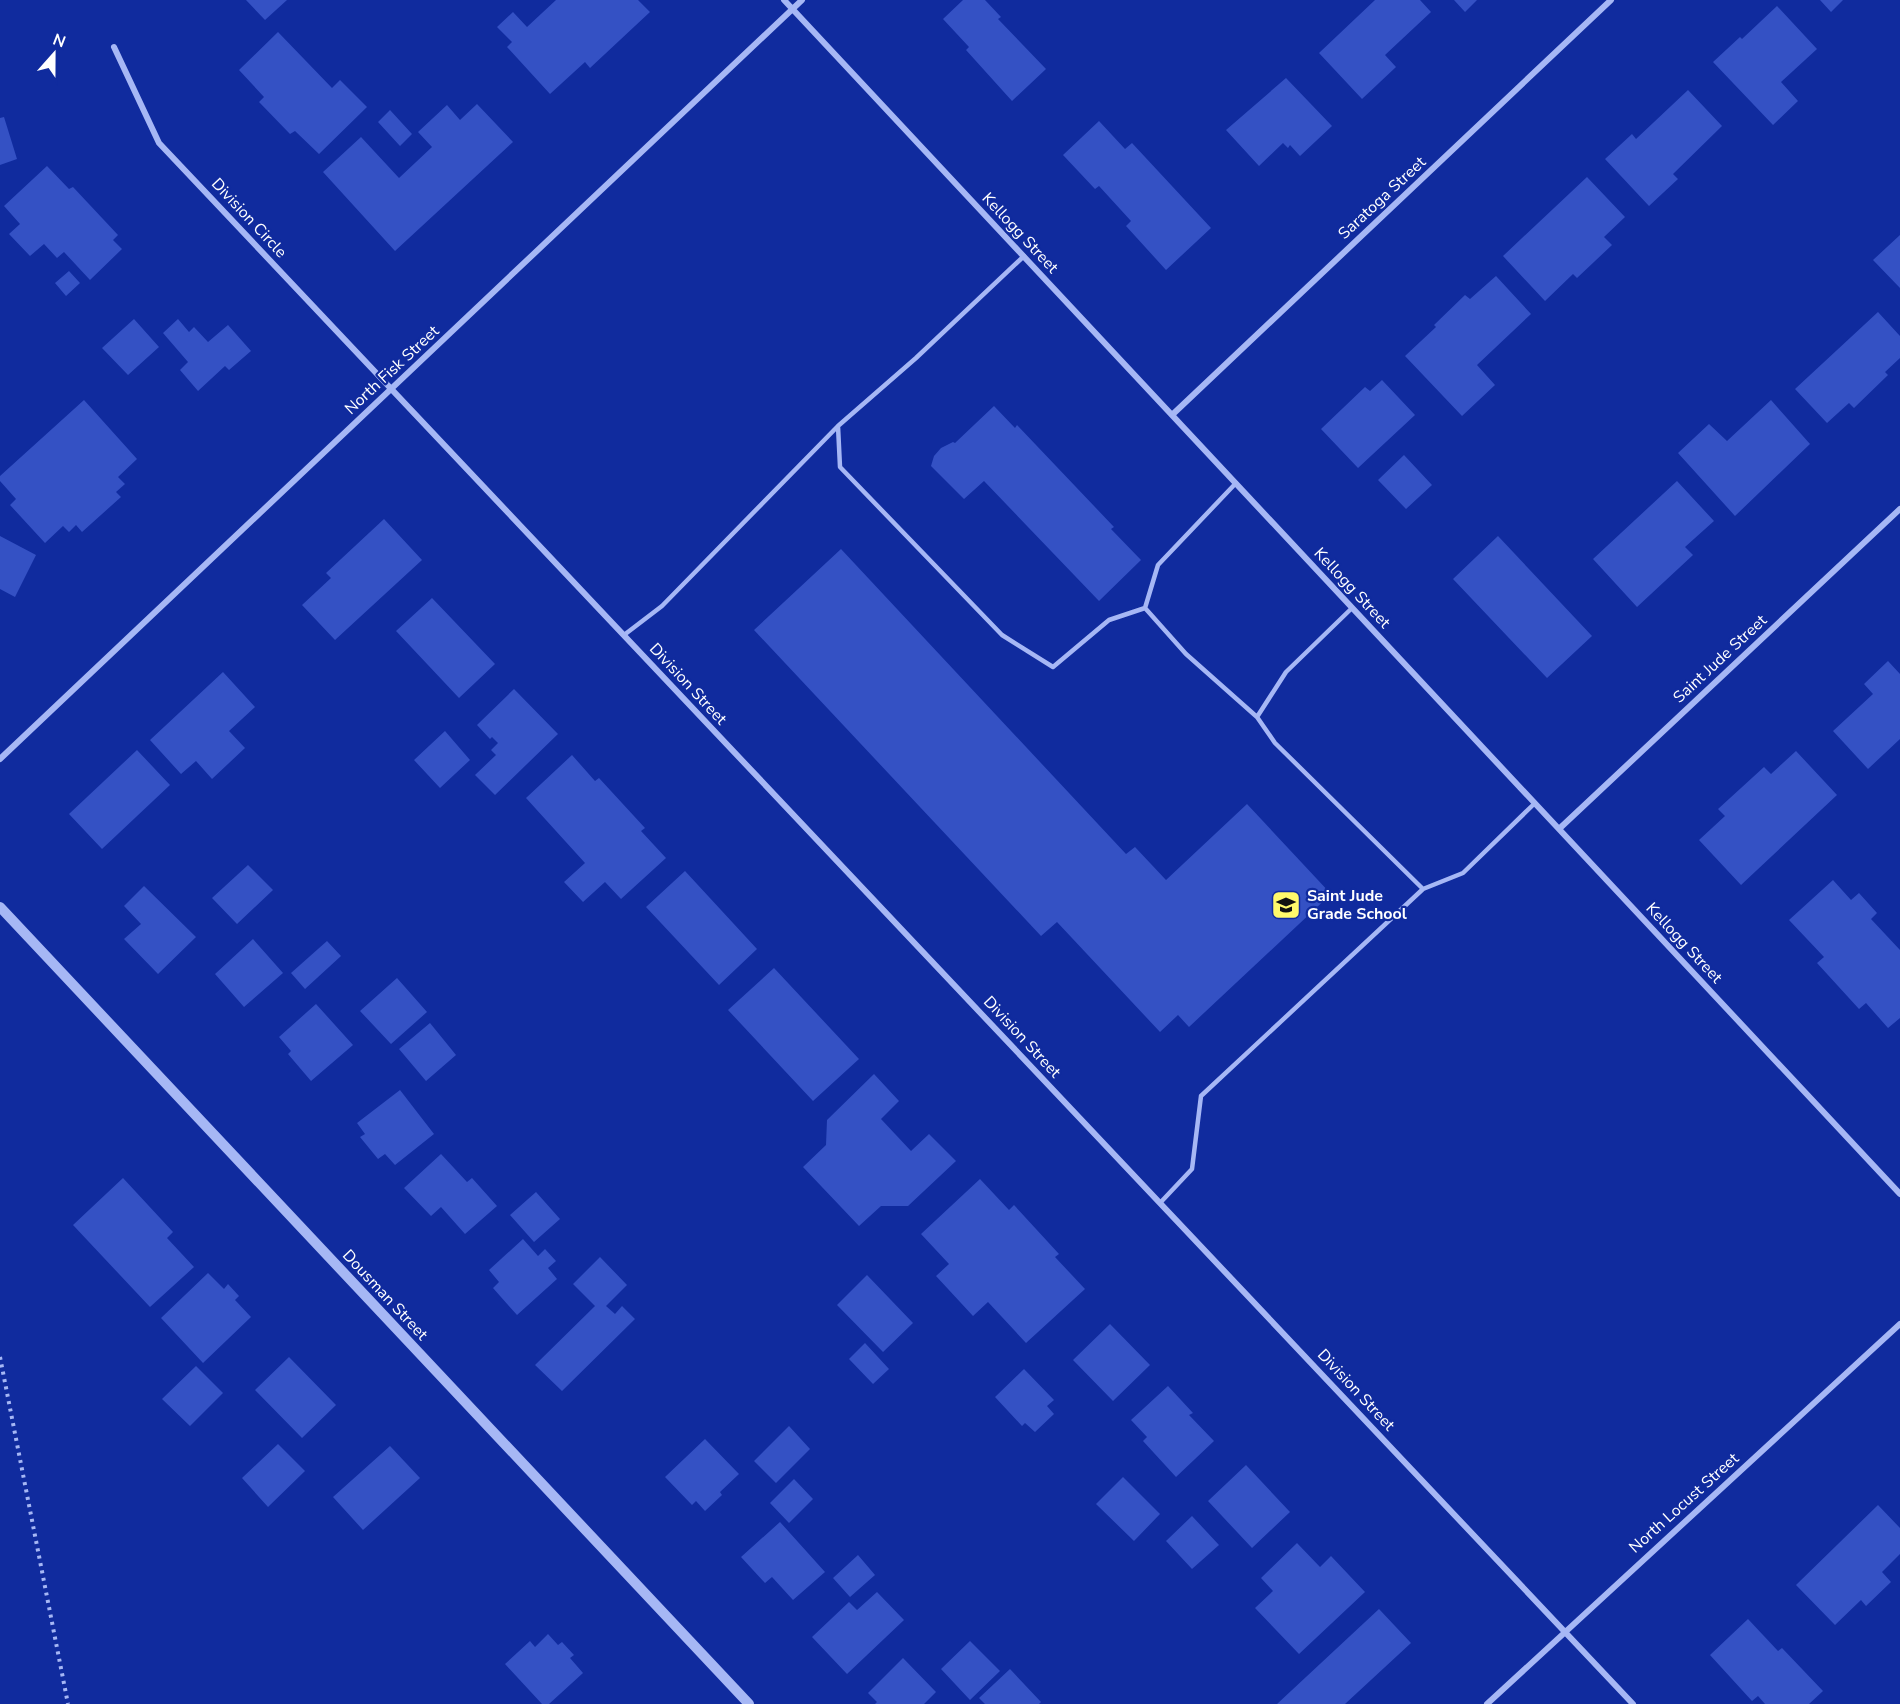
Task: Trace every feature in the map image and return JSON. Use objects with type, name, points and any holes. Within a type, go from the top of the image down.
[{"type":"street","name":"Kellogg Street","points":[[784,0],[1900,1194]]},
{"type":"street","name":"North Fisk Street","points":[[0,759],[802,0]]},
{"type":"street","name":"Saratoga Street","points":[[1172,415],[1611,0]]},
{"type":"street","name":"Division Circle","points":[[114,47],[159,143],[391,389]]},
{"type":"street","name":"Division Street","points":[[391,389],[1633,1704]]},
{"type":"street","name":"Saint Jude Street","points":[[1559,829],[1900,508]]},
{"type":"street","name":"Dousman Street","points":[[0,907],[749,1704]]},
{"type":"street","name":"North Locust Street","points":[[1487,1704],[1900,1324]]},
{"type":"lane","points":[[624,635],[662,606],[838,426],[916,358],[1023,256]]},
{"type":"lane","points":[[838,426],[840,467],[1002,635],[1053,667],[1109,620],[1145,608]]},
{"type":"lane","points":[[1145,608],[1158,565],[1236,483]]},
{"type":"lane","points":[[1145,608],[1186,654],[1257,717],[1275,743],[1423,889]]},
{"type":"lane","points":[[1257,717],[1286,672],[1352,608]]},
{"type":"lane","points":[[1160,1203],[1192,1169],[1201,1096],[1423,889],[1463,873],[1534,803]]},
{"type":"path","points":[[0,1357],[68,1704]]},
{"type":"building","points":[[246,0],[287,0],[265,20]]},
{"type":"building","points":[[556,0],[638,0],[650,12],[590,68],[585,62],[550,94],[507,47],[512,42],[497,27],[513,12],[527,27]]},
{"type":"building","points":[[963,0],[985,0],[1001,17],[998,19],[1046,69],[1012,101],[966,50],[969,47],[943,19]]},
{"type":"building","points":[[1375,0],[1420,0],[1431,12],[1385,55],[1396,67],[1362,99],[1319,53]]},
{"type":"building","points":[[1454,0],[1477,0],[1465,12]]},
{"type":"building","points":[[1820,0],[1843,0],[1831,12]]},
{"type":"building","points":[[1777,6],[1817,49],[1781,82],[1798,101],[1773,125],[1713,62]]},
{"type":"building","points":[[278,32],[332,88],[340,80],[367,107],[319,154],[295,131],[290,134],[259,102],[264,97],[239,70]]},
{"type":"building","points":[[1286,78],[1332,126],[1300,156],[1290,145],[1288,148],[1283,143],[1259,166],[1226,130]]},
{"type":"building","points":[[1688,90],[1722,126],[1673,174],[1678,179],[1649,206],[1605,159],[1632,134],[1636,139]]},
{"type":"building","points":[[477,104],[513,142],[395,251],[323,172],[361,137],[399,178],[432,147],[418,132],[447,105],[460,120]]},
{"type":"building","points":[[390,110],[412,134],[400,146],[378,122]]},
{"type":"building","points":[[4,117],[17,159],[0,165],[0,118]]},
{"type":"building","points":[[1099,121],[1125,149],[1132,143],[1211,228],[1166,270],[1126,226],[1131,221],[1099,186],[1095,189],[1063,155]]},
{"type":"building","points":[[47,166],[69,189],[73,187],[118,235],[113,240],[122,249],[90,280],[64,252],[57,258],[44,244],[30,256],[9,234],[20,224],[4,206]]},
{"type":"building","points":[[1587,177],[1625,217],[1604,237],[1612,245],[1577,278],[1573,274],[1545,301],[1503,256]]},
{"type":"building","points":[[1900,235],[1900,288],[1873,260]]},
{"type":"building","points":[[69,271],[80,283],[66,296],[55,283]]},
{"type":"building","points":[[1496,276],[1531,314],[1477,365],[1495,385],[1462,416],[1405,356],[1465,295],[1470,299]]},
{"type":"building","points":[[1878,312],[1900,336],[1900,358],[1885,372],[1888,375],[1854,408],[1849,403],[1827,423],[1795,389]]},
{"type":"building","points":[[134,319],[159,347],[128,375],[102,348]]},
{"type":"building","points":[[178,319],[189,332],[194,327],[208,342],[228,325],[251,351],[229,370],[225,366],[198,391],[180,370],[188,362],[163,333]]},
{"type":"building","points":[[1382,380],[1415,415],[1358,468],[1321,429],[1365,387],[1370,391]]},
{"type":"building","points":[[84,400],[137,459],[118,477],[125,484],[116,492],[121,497],[82,532],[76,525],[69,532],[63,526],[45,543],[10,505],[16,499],[0,481],[0,476]]},
{"type":"building","points":[[1771,400],[1810,444],[1735,516],[1678,453],[1709,424],[1727,441]]},
{"type":"building","points":[[994,406],[1015,428],[1017,425],[1114,527],[1111,529],[1141,560],[1099,601],[984,481],[964,499],[931,466],[934,456],[941,448],[955,443]]},
{"type":"building","points":[[1404,455],[1432,485],[1406,509],[1378,480]]},
{"type":"building","points":[[1677,481],[1714,521],[1685,547],[1693,555],[1637,607],[1593,559]]},
{"type":"building","points":[[384,519],[422,560],[335,640],[302,605],[331,578],[326,573]]},
{"type":"building","points":[[0,536],[36,555],[15,597],[0,589]]},
{"type":"building","points":[[1498,536],[1592,636],[1547,678],[1453,579]]},
{"type":"building","points":[[841,549],[1126,854],[1135,847],[1166,880],[1247,804],[1331,894],[1189,1027],[1178,1015],[1160,1032],[1057,922],[1041,936],[754,630]]},
{"type":"building","points":[[432,598],[495,664],[459,698],[396,631]]},
{"type":"building","points":[[1888,661],[1900,674],[1900,739],[1868,769],[1833,731],[1873,694],[1864,684]]},
{"type":"building","points":[[223,672],[255,707],[229,731],[245,748],[212,779],[196,761],[181,774],[150,740]]},
{"type":"building","points":[[514,689],[558,734],[495,795],[475,775],[496,755],[491,750],[498,743],[492,737],[490,739],[477,725]]},
{"type":"building","points":[[445,731],[470,760],[440,788],[414,760]]},
{"type":"building","points":[[137,750],[170,785],[102,849],[69,814]]},
{"type":"building","points":[[1796,751],[1837,795],[1741,885],[1699,840],[1725,816],[1718,809],[1764,767],[1771,774]]},
{"type":"building","points":[[572,755],[595,781],[599,778],[645,828],[641,831],[666,858],[621,899],[605,882],[583,902],[564,882],[585,863],[526,798]]},
{"type":"building","points":[[248,865],[273,890],[237,924],[212,898]]},
{"type":"building","points":[[685,871],[757,949],[719,985],[646,907]]},
{"type":"building","points":[[1833,880],[1851,900],[1859,893],[1877,913],[1871,919],[1900,950],[1900,1018],[1888,1028],[1866,1003],[1859,1009],[1817,963],[1824,957],[1789,920]]},
{"type":"building","points":[[144,886],[196,937],[158,974],[124,939],[141,924],[124,906]]},
{"type":"building","points":[[253,939],[283,973],[244,1007],[215,974]]},
{"type":"building","points":[[327,941],[341,956],[305,989],[291,973]]},
{"type":"building","points":[[774,968],[859,1059],[813,1101],[728,1010]]},
{"type":"building","points":[[397,978],[427,1012],[391,1044],[360,1011]]},
{"type":"building","points":[[316,1004],[353,1045],[311,1081],[288,1054],[291,1051],[279,1037]]},
{"type":"building","points":[[430,1023],[456,1055],[426,1081],[399,1049]]},
{"type":"building","points":[[874,1074],[899,1101],[881,1119],[911,1151],[929,1134],[956,1161],[908,1206],[881,1206],[859,1226],[803,1167],[826,1145],[827,1120]]},
{"type":"building","points":[[400,1090],[434,1134],[395,1165],[385,1154],[378,1159],[360,1137],[365,1134],[357,1123]]},
{"type":"building","points":[[441,1154],[467,1182],[472,1178],[497,1206],[465,1234],[441,1207],[431,1216],[404,1188]]},
{"type":"building","points":[[123,1178],[173,1232],[167,1238],[194,1267],[150,1307],[73,1225]]},
{"type":"building","points":[[980,1179],[1009,1210],[1014,1205],[1059,1254],[1055,1257],[1085,1289],[1026,1343],[988,1302],[973,1316],[936,1276],[949,1264],[921,1234]]},
{"type":"building","points":[[536,1192],[560,1219],[534,1242],[510,1215]]},
{"type":"building","points":[[523,1239],[538,1256],[545,1249],[556,1261],[548,1268],[557,1279],[517,1315],[493,1288],[499,1282],[489,1270]]},
{"type":"building","points":[[600,1257],[627,1285],[606,1306],[615,1314],[622,1306],[635,1319],[562,1391],[535,1365],[595,1306],[573,1284]]},
{"type":"building","points":[[208,1273],[224,1289],[228,1284],[239,1296],[235,1300],[251,1317],[203,1363],[161,1318]]},
{"type":"building","points":[[867,1275],[913,1323],[883,1352],[837,1305]]},
{"type":"building","points":[[1110,1324],[1150,1365],[1113,1401],[1073,1360]]},
{"type":"building","points":[[865,1343],[889,1369],[873,1384],[849,1359]]},
{"type":"building","points":[[289,1357],[336,1405],[302,1438],[255,1390]]},
{"type":"building","points":[[196,1366],[223,1393],[190,1426],[162,1399]]},
{"type":"building","points":[[1024,1369],[1054,1400],[1047,1406],[1054,1414],[1035,1432],[1025,1423],[1022,1426],[995,1397]]},
{"type":"building","points":[[1168,1386],[1193,1413],[1189,1415],[1214,1441],[1176,1477],[1143,1441],[1147,1437],[1131,1420]]},
{"type":"building","points":[[789,1426],[810,1449],[776,1483],[754,1461]]},
{"type":"building","points":[[705,1439],[739,1474],[720,1492],[722,1495],[705,1511],[696,1501],[692,1505],[665,1477]]},
{"type":"building","points":[[278,1444],[305,1471],[268,1507],[242,1478]]},
{"type":"building","points":[[390,1446],[420,1478],[363,1530],[333,1497]]},
{"type":"building","points":[[1246,1465],[1290,1512],[1252,1548],[1208,1501]]},
{"type":"building","points":[[1123,1477],[1160,1514],[1134,1541],[1096,1504]]},
{"type":"building","points":[[794,1479],[813,1499],[789,1523],[770,1503]]},
{"type":"building","points":[[1878,1505],[1900,1528],[1900,1554],[1882,1572],[1891,1582],[1866,1606],[1861,1600],[1835,1625],[1796,1585]]},
{"type":"building","points":[[1192,1516],[1219,1545],[1192,1569],[1166,1541]]},
{"type":"building","points":[[780,1522],[825,1572],[793,1600],[772,1577],[765,1583],[741,1557]]},
{"type":"building","points":[[1297,1543],[1320,1567],[1331,1556],[1365,1592],[1299,1654],[1255,1608],[1273,1591],[1261,1578]]},
{"type":"building","points":[[858,1555],[875,1575],[850,1597],[833,1578]]},
{"type":"building","points":[[877,1592],[904,1620],[847,1674],[812,1637],[849,1602],[857,1610]]},
{"type":"building","points":[[1379,1609],[1411,1643],[1345,1704],[1277,1704]]},
{"type":"building","points":[[1748,1619],[1778,1651],[1782,1648],[1823,1691],[1809,1704],[1765,1704],[1758,1696],[1752,1701],[1710,1655]]},
{"type":"building","points":[[548,1634],[558,1645],[562,1642],[574,1655],[570,1658],[583,1673],[549,1704],[542,1704],[505,1664],[530,1641],[535,1647]]},
{"type":"building","points":[[970,1641],[1000,1671],[970,1700],[941,1669]]},
{"type":"building","points":[[903,1658],[936,1692],[924,1704],[875,1704],[877,1702],[868,1693]]},
{"type":"building","points":[[1010,1669],[1041,1702],[1039,1704],[985,1704],[979,1698]]},
{"type":"place","name":"Saint Jude Grade School","points":[[1286,905]]}]
